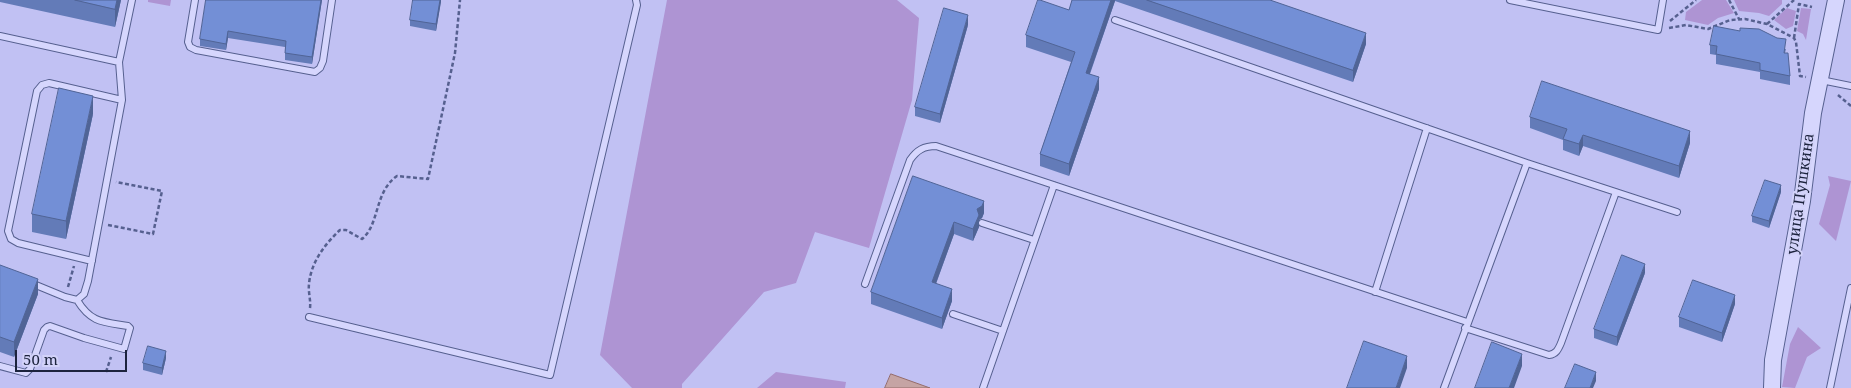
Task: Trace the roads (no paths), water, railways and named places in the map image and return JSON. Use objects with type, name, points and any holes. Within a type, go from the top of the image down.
[{"type":"street","name":"улица Пушкина","points":[[1772,388],[1773,360],[1802,201],[1811,127],[1836,0]]},
{"type":"lane","points":[[78,300],[84,294],[108,180],[122,100],[119,62],[132,0]]},
{"type":"lane","points":[[195,0],[188,42],[190,47],[196,50],[316,72],[323,61],[332,0]]},
{"type":"lane","points":[[309,317],[550,375],[637,5],[636,0]]},
{"type":"lane","points":[[1510,0],[1658,30],[1663,0]]},
{"type":"lane","points":[[1115,20],[1527,163],[1676,212]]},
{"type":"lane","points":[[0,36],[119,62]]},
{"type":"lane","points":[[1820,80],[1851,86]]},
{"type":"lane","points":[[92,261],[18,243],[11,239],[8,231],[37,91],[42,85],[49,83],[122,100]]},
{"type":"lane","points":[[1375,292],[1427,128]]},
{"type":"lane","points":[[865,284],[910,160],[922,148],[936,146],[1375,292],[1548,355],[1556,352],[1561,343],[1616,192]]},
{"type":"lane","points":[[1444,388],[1527,163]]},
{"type":"lane","points":[[983,388],[1054,185]]},
{"type":"lane","points":[[982,223],[1034,240]]},
{"type":"lane","points":[[0,366],[20,373],[26,373],[30,369],[44,330],[50,326],[124,350],[131,332],[128,326],[100,322],[90,317],[78,300],[24,280]]},
{"type":"lane","points":[[1830,388],[1851,288]]},
{"type":"lane","points":[[953,314],[1003,331]]}]
